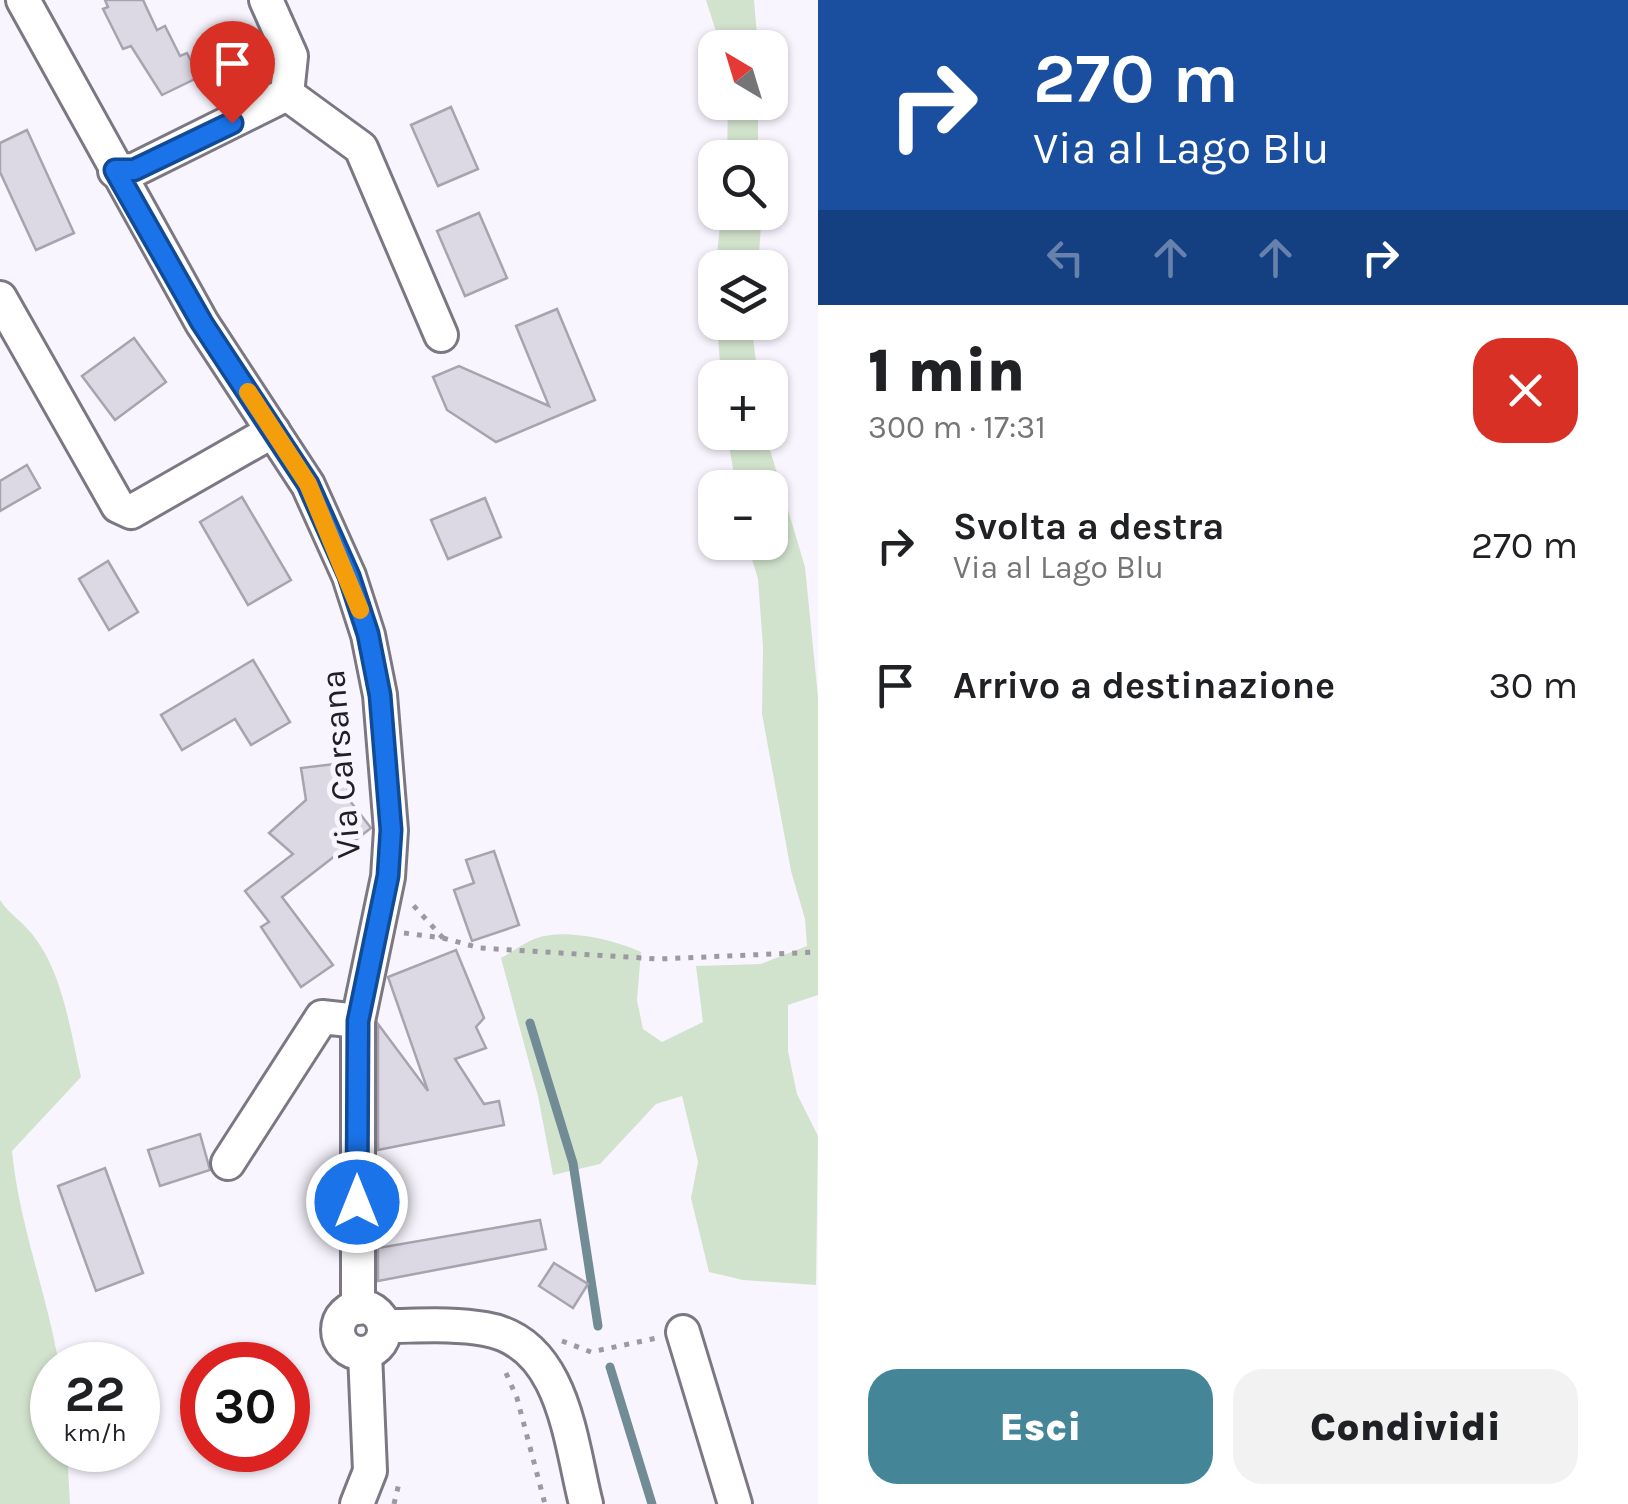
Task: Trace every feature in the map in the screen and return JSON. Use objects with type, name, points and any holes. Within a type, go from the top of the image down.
[{"type":"street","name":"Via Carsana","points":[[24,0],[202,323],[308,484],[349,576],[368,634],[380,695],[388,783],[388,876],[358,1021],[371,1317],[340,1320],[338,1334],[345,1347],[365,1353],[370,1471],[357,1504]]},
{"type":"street","points":[[266,0],[291,56],[287,94]]},
{"type":"street","points":[[115,170],[134,170],[287,94]]},
{"type":"street","points":[[287,94],[362,148],[441,336]]},
{"type":"street","points":[[0,298],[118,506],[131,512],[273,431]]},
{"type":"street","points":[[228,1163],[322,1017],[358,1021]]},
{"type":"street","points":[[371,1317],[488,1329],[530,1350],[554,1384],[586,1504]]},
{"type":"street","points":[[683,1332],[735,1504]]},
{"type":"path","points":[[388,876],[443,938]]},
{"type":"path","points":[[378,931],[443,938],[480,948],[659,960],[818,952]]},
{"type":"path","points":[[499,1366],[514,1388],[546,1504]]},
{"type":"path","points":[[394,1504],[400,1490],[398,1474]]},
{"type":"green space","points":[[706,0],[754,0],[757,30],[716,30]]},
{"type":"green space","points":[[728,120],[758,120],[758,140],[727,140]]},
{"type":"green space","points":[[719,230],[761,230],[759,250],[718,250]]},
{"type":"green space","points":[[718,340],[753,340],[756,360],[720,360]]},
{"type":"green space","points":[[730,450],[770,450],[776,470],[733,470]]},
{"type":"green space","points":[[788,510],[805,567],[818,697],[818,995],[788,1005],[788,1051],[797,1094],[818,1136],[816,1285],[743,1280],[709,1272],[691,1198],[698,1162],[682,1096],[656,1104],[600,1164],[553,1175],[538,1096],[501,958],[532,940],[561,934],[618,943],[641,952],[637,1000],[643,1029],[662,1042],[703,1022],[696,966],[761,964],[807,946],[805,919],[791,871],[762,714],[758,579],[752,560],[788,560]]},
{"type":"green space","points":[[0,900],[32,934],[51,966],[64,1002],[81,1077],[12,1151],[20,1204],[55,1342],[30,1342],[30,1472],[68,1472],[70,1504],[0,1504]]},
{"type":"building","points":[[105,0],[143,0],[157,30],[165,26],[180,56],[187,53],[199,77],[162,95],[131,46],[123,49],[103,9],[108,7]]},
{"type":"building","points":[[451,107],[478,169],[438,186],[411,125]]},
{"type":"building","points":[[27,130],[74,233],[36,250],[0,172],[0,143]]},
{"type":"building","points":[[479,213],[507,278],[465,296],[437,231]]},
{"type":"building","points":[[557,309],[595,400],[496,442],[447,410],[433,377],[459,366],[549,406],[516,326]]},
{"type":"building","points":[[134,338],[166,382],[115,420],[82,376]]},
{"type":"building","points":[[27,465],[40,488],[0,511],[0,481]]},
{"type":"building","points":[[242,497],[291,580],[248,605],[200,522]]},
{"type":"building","points":[[485,498],[501,537],[448,559],[431,520]]},
{"type":"building","points":[[108,561],[138,612],[109,630],[79,579]]},
{"type":"building","points":[[253,660],[290,722],[251,745],[235,719],[182,750],[161,715]]},
{"type":"building","points":[[343,763],[350,801],[371,828],[282,897],[333,965],[301,987],[261,927],[269,922],[245,891],[293,854],[269,833],[306,800],[301,768]]},
{"type":"building","points":[[494,851],[519,925],[472,941],[454,890],[474,883],[466,860]]},
{"type":"building","points":[[456,950],[484,1018],[476,1027],[486,1048],[455,1059],[484,1104],[499,1101],[504,1125],[378,1150],[378,1024],[428,1091],[388,977]]},
{"type":"building","points":[[200,1134],[210,1170],[160,1186],[148,1150]]},
{"type":"building","points":[[105,1168],[143,1273],[96,1291],[58,1186]]},
{"type":"building","points":[[540,1220],[546,1249],[378,1281],[378,1248]]},
{"type":"building","points":[[554,1263],[588,1284],[573,1308],[539,1286]]},
{"type":"waterway","points":[[530,1023],[573,1163],[598,1326]]},
{"type":"waterway","points":[[610,1367],[652,1504]]},
{"type":"slow traffic","points":[[248,392],[308,484],[360,610]]},
{"type":"route","points":[[232,123],[134,170],[115,170],[202,323],[308,484],[349,576],[368,634],[380,695],[391,830],[388,876],[358,1021],[357,1202]]}]
